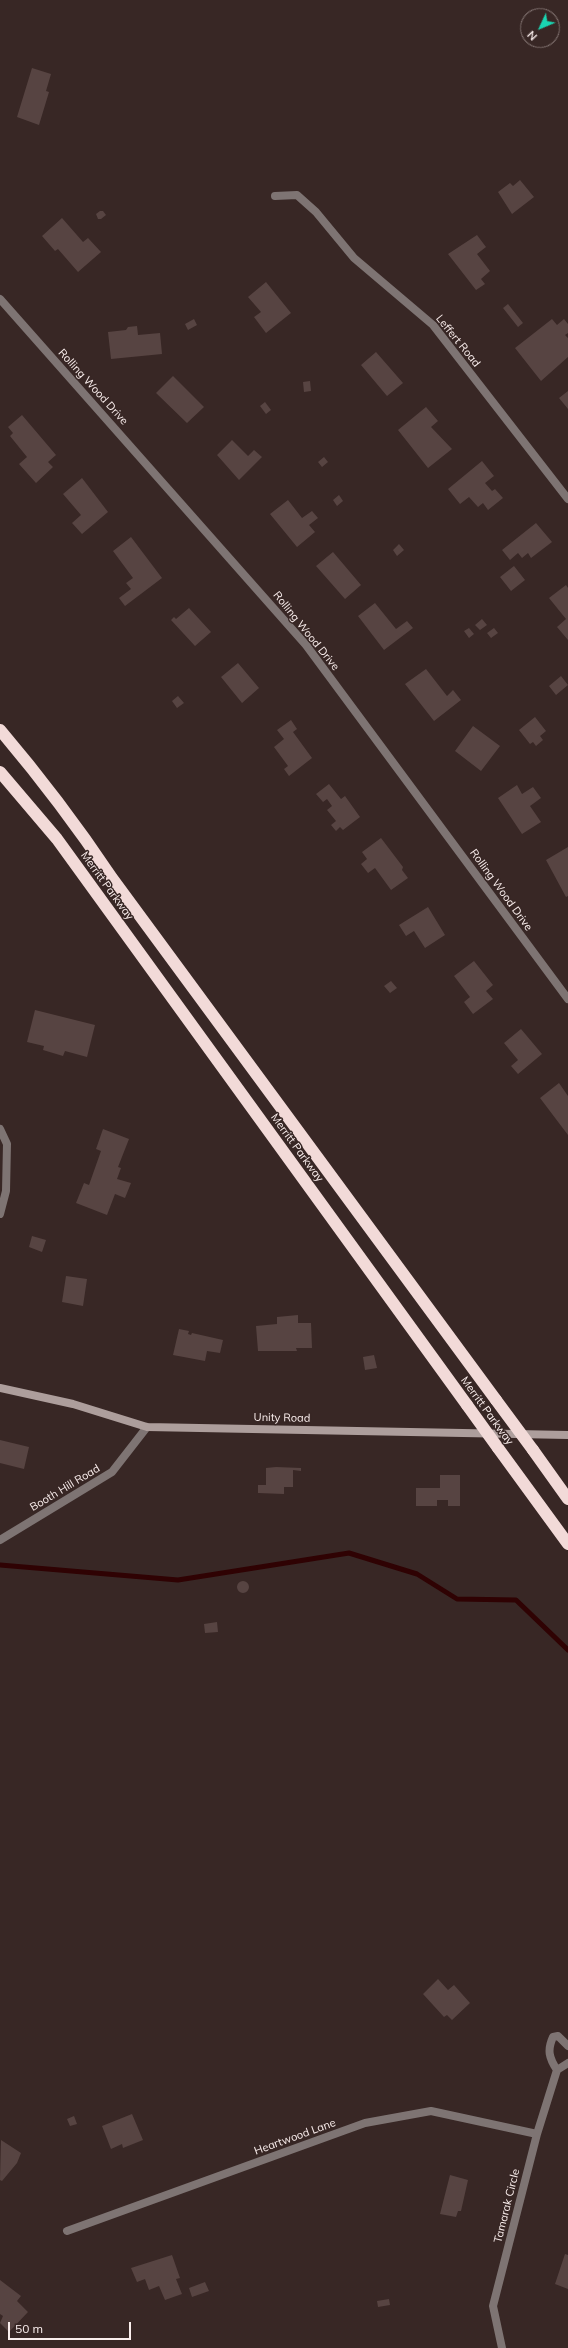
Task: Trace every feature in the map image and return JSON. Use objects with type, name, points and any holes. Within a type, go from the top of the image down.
[{"type":"highway","name":"Merritt Parkway","points":[[0,730],[40,777],[77,827],[116,884],[568,1499]]},
{"type":"highway","name":"Merritt Parkway","points":[[0,772],[57,839],[568,1544]]},
{"type":"main road","name":"Unity Road","points":[[0,1388],[73,1404],[147,1427],[568,1435]]},
{"type":"street","name":"Leffert Road","points":[[275,196],[297,196],[316,212],[354,258],[433,325],[568,499]]},
{"type":"street","name":"Rolling Wood Drive","points":[[0,299],[306,646],[568,999]]},
{"type":"street","points":[[0,1129],[7,1144],[6,1191],[0,1214]]},
{"type":"street","name":"Booth Hill Road","points":[[0,1540],[112,1472],[147,1427]]},
{"type":"street","points":[[568,2046],[558,2036],[553,2037],[549,2045],[549,2058],[557,2070],[568,2063]]},
{"type":"street","name":"Tamarak Circle","points":[[502,2348],[493,2306],[537,2134],[557,2070]]},
{"type":"street","name":"Heartwood Lane","points":[[67,2231],[365,2123],[431,2112],[537,2134]]},
{"type":"building","points":[[32,68],[51,74],[46,91],[49,92],[39,125],[17,117]]},
{"type":"building","points":[[520,180],[534,197],[512,214],[498,192],[510,183],[513,186]]},
{"type":"building","points":[[103,211],[106,215],[101,219],[98,219],[96,214]]},
{"type":"building","points":[[62,218],[83,242],[88,238],[101,252],[78,272],[58,249],[55,251],[42,236]]},
{"type":"building","points":[[477,235],[486,247],[477,254],[490,271],[481,279],[485,284],[476,290],[448,254]]},
{"type":"building","points":[[266,282],[291,313],[266,333],[254,317],[261,312],[248,297]]},
{"type":"building","points":[[508,304],[523,323],[518,327],[503,308]]},
{"type":"building","points":[[194,319],[197,325],[188,330],[185,324]]},
{"type":"building","points":[[552,319],[557,325],[564,319],[568,324],[568,333],[565,335],[568,338],[568,357],[541,381],[515,348]]},
{"type":"building","points":[[137,326],[138,335],[160,333],[162,354],[111,359],[108,332],[126,330],[128,327]]},
{"type":"building","points":[[376,352],[403,383],[387,396],[361,365]]},
{"type":"building","points":[[173,376],[204,407],[187,423],[156,393]]},
{"type":"building","points":[[310,381],[311,391],[304,392],[303,382]]},
{"type":"building","points":[[568,391],[568,409],[559,398]]},
{"type":"building","points":[[265,402],[271,410],[266,414],[260,406]]},
{"type":"building","points":[[426,407],[438,421],[431,427],[452,449],[428,468],[398,430]]},
{"type":"building","points":[[22,415],[56,455],[48,462],[53,467],[36,483],[19,464],[27,457],[10,436],[13,433],[8,427]]},
{"type":"building","points":[[232,440],[248,456],[254,450],[262,457],[239,480],[217,455]]},
{"type":"building","points":[[324,457],[328,462],[322,467],[318,462]]},
{"type":"building","points":[[482,461],[494,476],[485,483],[492,491],[495,489],[503,498],[488,510],[483,503],[478,507],[469,497],[460,504],[448,489]]},
{"type":"building","points":[[82,478],[108,512],[82,534],[72,523],[81,515],[63,494]]},
{"type":"building","points":[[339,495],[343,501],[337,506],[333,500]]},
{"type":"building","points":[[288,500],[302,518],[312,511],[318,518],[309,525],[315,532],[297,547],[270,514]]},
{"type":"building","points":[[536,523],[552,542],[531,558],[528,553],[522,558],[518,553],[510,560],[502,550]]},
{"type":"building","points":[[131,537],[162,578],[125,606],[119,598],[131,589],[126,583],[133,578],[113,551]]},
{"type":"building","points":[[399,544],[404,550],[397,556],[393,550]]},
{"type":"building","points":[[333,552],[361,585],[345,599],[316,566]]},
{"type":"building","points":[[514,566],[525,580],[511,591],[500,577]]},
{"type":"building","points":[[566,585],[568,588],[568,640],[557,627],[566,619],[549,598]]},
{"type":"building","points":[[375,603],[396,629],[407,621],[413,628],[384,650],[358,616]]},
{"type":"building","points":[[189,608],[211,632],[195,646],[171,620],[174,617],[176,619]]},
{"type":"building","points":[[482,619],[487,625],[480,630],[475,625]]},
{"type":"building","points":[[469,628],[474,634],[469,638],[464,631]]},
{"type":"building","points":[[494,628],[498,633],[491,638],[487,633]]},
{"type":"building","points":[[238,663],[259,688],[242,703],[221,677]]},
{"type":"building","points":[[426,669],[447,696],[453,690],[461,700],[434,721],[405,684]]},
{"type":"building","points":[[561,676],[568,685],[556,695],[549,686]]},
{"type":"building","points":[[178,696],[184,703],[177,708],[172,701]]},
{"type":"building","points":[[535,717],[546,731],[540,736],[543,740],[536,746],[533,742],[530,744],[519,730]]},
{"type":"building","points":[[291,720],[297,729],[293,732],[312,758],[289,776],[284,769],[288,766],[274,747],[284,739],[277,730]]},
{"type":"building","points":[[473,726],[500,746],[481,771],[455,751]]},
{"type":"building","points":[[329,784],[341,799],[345,796],[360,817],[343,830],[340,827],[336,831],[331,825],[336,821],[327,810],[332,806],[327,799],[323,802],[316,794]]},
{"type":"building","points":[[517,785],[522,794],[533,787],[541,798],[530,806],[541,822],[522,834],[498,798]]},
{"type":"building","points":[[381,838],[403,867],[402,870],[408,878],[391,890],[375,868],[368,873],[361,864],[367,859],[362,852]]},
{"type":"building","points":[[568,847],[568,896],[566,897],[546,860]]},
{"type":"building","points":[[428,907],[445,935],[425,948],[414,931],[406,936],[399,925]]},
{"type":"building","points":[[474,961],[493,985],[486,991],[493,999],[473,1014],[464,1002],[470,997],[454,976]]},
{"type":"building","points":[[391,981],[397,988],[390,993],[384,986]]},
{"type":"building","points":[[35,1010],[95,1025],[87,1057],[65,1051],[63,1056],[43,1050],[44,1046],[27,1042]]},
{"type":"building","points":[[521,1029],[542,1054],[518,1074],[511,1066],[518,1060],[504,1043]]},
{"type":"building","points":[[559,1083],[568,1096],[568,1135],[540,1098]]},
{"type":"building","points":[[103,1129],[129,1139],[118,1167],[121,1168],[117,1179],[131,1183],[125,1198],[115,1194],[107,1215],[76,1203],[84,1183],[89,1185],[101,1151],[96,1149]]},
{"type":"building","points":[[32,1236],[46,1240],[42,1252],[29,1247]]},
{"type":"building","points":[[66,1276],[87,1279],[83,1306],[62,1302]]},
{"type":"building","points":[[298,1315],[298,1323],[311,1323],[312,1348],[296,1348],[297,1351],[258,1351],[256,1326],[277,1324],[277,1317]]},
{"type":"building","points":[[179,1329],[189,1331],[188,1334],[191,1335],[192,1333],[223,1340],[220,1353],[207,1351],[205,1361],[173,1355]]},
{"type":"building","points":[[374,1355],[377,1368],[365,1370],[363,1357]]},
{"type":"building","points":[[0,1440],[29,1447],[24,1469],[0,1463]]},
{"type":"building","points":[[266,1468],[301,1468],[301,1471],[293,1470],[293,1487],[284,1487],[284,1494],[258,1493],[258,1485],[266,1485]]},
{"type":"building","points":[[440,1475],[460,1475],[460,1506],[448,1506],[448,1500],[437,1500],[437,1506],[416,1506],[416,1488],[440,1488]]},
{"type":"building","points":[[241,1581],[245,1581],[249,1587],[245,1593],[241,1593],[237,1589],[237,1585]]},
{"type":"building","points":[[217,1622],[218,1632],[205,1633],[204,1624]]},
{"type":"building","points":[[438,1979],[448,1990],[454,1985],[470,2003],[452,2020],[447,2015],[444,2017],[423,1994]]},
{"type":"building","points":[[132,2114],[143,2140],[123,2148],[122,2144],[111,2149],[102,2126]]},
{"type":"building","points":[[74,2116],[77,2124],[70,2126],[67,2119]]},
{"type":"building","points":[[1,2140],[21,2153],[17,2163],[2,2181],[0,2180]]},
{"type":"building","points":[[450,2175],[468,2180],[461,2211],[458,2211],[456,2217],[440,2214]]},
{"type":"building","points":[[565,2254],[568,2255],[568,2289],[555,2284]]},
{"type":"building","points":[[172,2255],[180,2278],[176,2279],[182,2294],[165,2300],[159,2286],[149,2290],[145,2279],[137,2282],[131,2268]]},
{"type":"building","points":[[0,2280],[21,2296],[17,2301],[28,2312],[9,2332],[0,2323],[3,2316],[0,2314]]},
{"type":"building","points":[[205,2282],[209,2291],[192,2297],[189,2288]]},
{"type":"building","points":[[389,2299],[390,2305],[378,2307],[377,2301]]},
{"type":"waterway","points":[[0,1565],[178,1580],[349,1553],[417,1574],[457,1599],[516,1600],[568,1650]]}]
